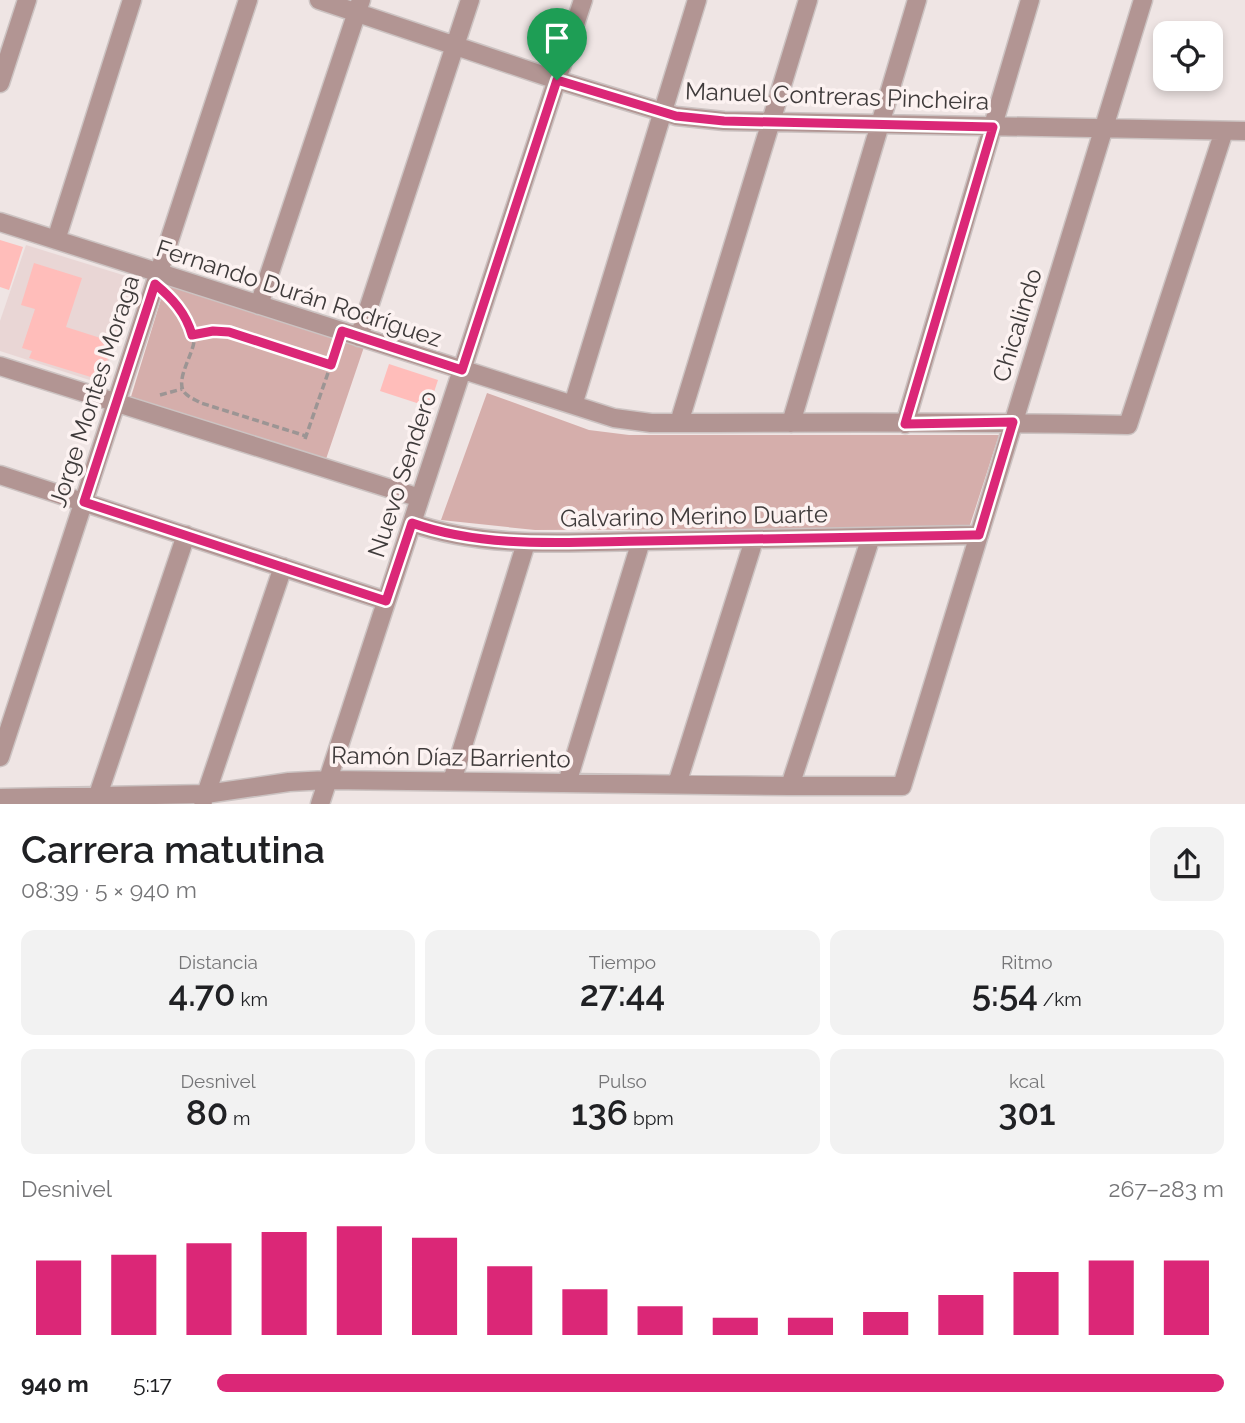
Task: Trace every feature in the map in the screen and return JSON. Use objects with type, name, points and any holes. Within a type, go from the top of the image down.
[{"type":"street","points":[[0,83],[27,0]]},
{"type":"street","points":[[56,240],[132,0]]},
{"type":"street","name":"Jorge Montes Moraga","points":[[0,757],[248,0]]},
{"type":"street","name":"Manuel Contreras Pincheira","points":[[319,0],[358,6],[455,46],[676,116],[724,121],[1245,131]]},
{"type":"street","points":[[351,334],[470,0]]},
{"type":"street","name":"Nuevo Sendero","points":[[320,803],[583,0]]},
{"type":"street","points":[[573,405],[697,0]]},
{"type":"street","points":[[679,423],[808,0]]},
{"type":"street","points":[[791,423],[917,0]]},
{"type":"street","points":[[905,424],[1030,0]]},
{"type":"street","name":"Chicalindo","points":[[902,786],[1143,0]]},
{"type":"street","points":[[259,305],[358,6]]},
{"type":"street","name":"Fernando Durán Rodríguez","points":[[0,222],[56,240],[157,279],[259,305],[614,418],[650,423],[1013,422],[1128,425],[1224,131]]},
{"type":"street","points":[[0,366],[420,498]]},
{"type":"street","points":[[0,475],[386,601]]},
{"type":"street","name":"Galvarino Merino Duarte","points":[[412,523],[436,532],[526,543],[979,535]]},
{"type":"street","points":[[96,801],[186,535]]},
{"type":"street","points":[[790,786],[872,537]]},
{"type":"street","points":[[677,784],[754,540]]},
{"type":"street","points":[[567,783],[641,541]]},
{"type":"street","points":[[452,781],[526,543]]},
{"type":"street","points":[[204,799],[283,567]]},
{"type":"street","name":"Ramón Díaz Barriento","points":[[0,799],[204,799],[289,782],[328,780],[902,786]]},
{"type":"path","points":[[157,279],[177,304],[190,326],[194,340],[181,379],[182,389],[187,395],[201,403],[306,436]]},
{"type":"path","points":[[192,335],[213,331],[229,332],[331,365]]},
{"type":"path","points":[[298,460],[331,365],[351,334]]},
{"type":"shaded area","points":[[26,245],[126,276],[131,290],[102,384],[0,351],[0,321]]},
{"type":"shaded area","points":[[166,283],[364,347],[325,462],[130,400]]},
{"type":"shaded area","points":[[487,393],[589,430],[629,435],[999,435],[969,528],[535,530],[441,520]]},
{"type":"building","points":[[0,240],[23,247],[9,290],[0,287]]},
{"type":"building","points":[[34,263],[82,278],[66,327],[113,342],[104,371],[97,369],[94,378],[29,358],[32,351],[22,348],[35,309],[21,305]]},
{"type":"building","points":[[389,364],[438,380],[429,407],[380,391]]},
{"type":"route","points":[[557,80],[676,116],[724,121],[993,127],[905,424],[1013,422],[979,535],[524,543],[436,532],[412,523],[386,601],[84,502],[155,284],[177,304],[190,326],[192,335],[213,331],[229,332],[331,365],[342,331],[462,370],[557,80]]}]
